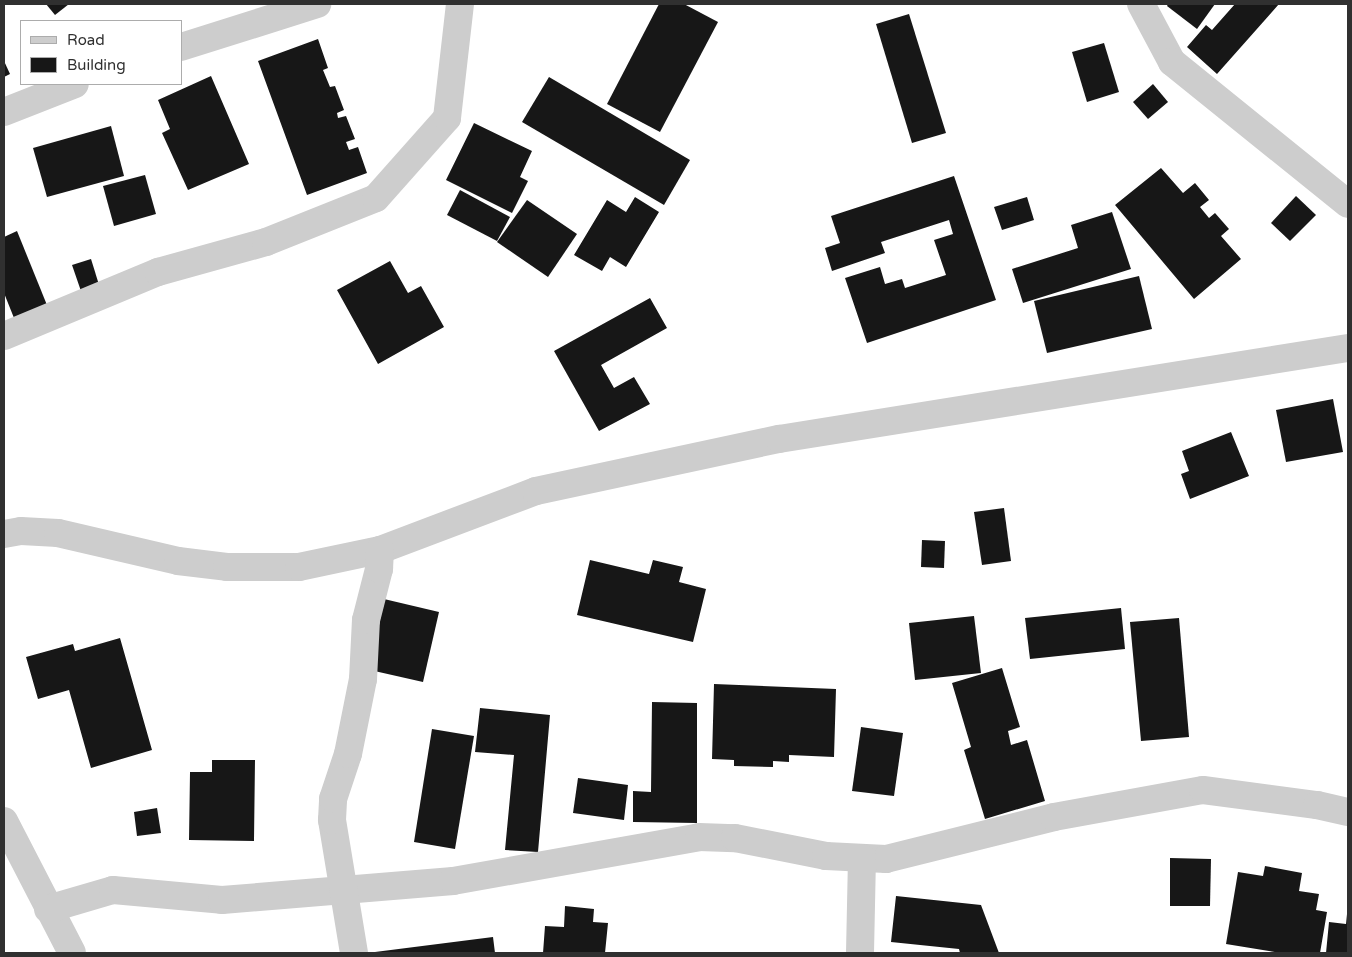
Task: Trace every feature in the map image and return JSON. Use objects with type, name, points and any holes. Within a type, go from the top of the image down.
[{"type":"street","points":[[182,47],[317,4]]},
{"type":"street","points":[[4,336],[158,272],[266,242],[376,198],[447,118],[460,4]]},
{"type":"street","points":[[1140,4],[1172,62],[1348,204]]},
{"type":"street","points":[[4,112],[72,85]]},
{"type":"street","points":[[4,534],[21,531],[58,532],[178,561],[227,566],[299,567],[380,550],[536,491],[779,439],[1348,348]]},
{"type":"street","points":[[354,953],[332,820],[333,799],[348,754],[363,679],[366,620],[379,569],[380,550]]},
{"type":"street","points":[[48,909],[113,890],[222,900],[453,881],[699,837],[735,838],[826,856],[886,859],[1054,817],[1203,790],[1317,804],[1348,812]]},
{"type":"street","points":[[4,821],[72,953]]},
{"type":"street","points":[[860,953],[862,858]]},
{"type":"building","points":[[46,4],[69,4],[55,15]]},
{"type":"building","points":[[659,4],[684,4],[718,22],[660,132],[607,104]]},
{"type":"building","points":[[1168,4],[1215,4],[1197,29],[1167,6]]},
{"type":"building","points":[[1235,4],[1279,4],[1217,74],[1187,47],[1206,25],[1212,30]]},
{"type":"building","points":[[909,14],[946,133],[912,143],[876,24]]},
{"type":"building","points":[[318,39],[328,68],[323,70],[330,87],[335,86],[344,110],[337,113],[338,118],[346,116],[355,139],[346,142],[349,150],[358,147],[367,173],[307,195],[258,61]]},
{"type":"building","points":[[1104,43],[1119,92],[1087,102],[1072,52]]},
{"type":"building","points":[[4,61],[10,74],[4,77]]},
{"type":"building","points":[[211,76],[249,164],[188,190],[162,133],[170,129],[158,100]]},
{"type":"building","points":[[549,77],[690,160],[664,205],[522,122]]},
{"type":"building","points":[[1153,84],[1168,102],[1148,119],[1133,102]]},
{"type":"building","points":[[474,123],[532,151],[520,177],[528,181],[512,213],[446,180]]},
{"type":"building","points":[[111,126],[124,176],[47,197],[33,148]]},
{"type":"building","points":[[1161,168],[1183,193],[1195,183],[1209,200],[1200,207],[1209,218],[1215,213],[1229,229],[1221,236],[1241,259],[1194,299],[1115,205]]},
{"type":"building","points":[[145,175],[156,214],[114,226],[103,186]]},
{"type":"building","points":[[954,176],[996,300],[867,343],[845,278],[880,267],[885,284],[902,279],[905,288],[946,275],[934,240],[953,234],[949,220],[881,242],[885,253],[832,271],[825,248],[840,243],[831,216]]},
{"type":"building","points":[[460,190],[510,217],[497,241],[447,215]]},
{"type":"building","points":[[1296,196],[1316,215],[1290,241],[1271,223]]},
{"type":"building","points":[[635,197],[659,212],[626,267],[610,257],[602,271],[574,255],[607,200],[626,212]]},
{"type":"building","points":[[1027,197],[1034,220],[1002,230],[994,207]]},
{"type":"building","points":[[527,200],[577,234],[548,277],[497,242]]},
{"type":"building","points":[[1112,212],[1131,269],[1023,303],[1012,269],[1078,248],[1071,225]]},
{"type":"building","points":[[17,231],[51,315],[18,328],[4,293],[4,237]]},
{"type":"building","points":[[91,259],[100,288],[82,294],[72,265]]},
{"type":"building","points":[[390,261],[408,293],[421,286],[444,327],[378,364],[337,290]]},
{"type":"building","points":[[1139,276],[1152,329],[1047,353],[1034,301]]},
{"type":"building","points":[[650,298],[667,328],[601,365],[614,388],[634,377],[650,404],[599,431],[554,351]]},
{"type":"building","points":[[1333,399],[1343,452],[1286,462],[1276,410]]},
{"type":"building","points":[[1231,432],[1249,476],[1190,499],[1181,474],[1189,471],[1182,451]]},
{"type":"building","points":[[1004,508],[1011,561],[982,565],[974,512]]},
{"type":"building","points":[[922,540],[945,541],[944,568],[921,567]]},
{"type":"building","points":[[590,560],[649,574],[653,560],[683,567],[679,582],[706,589],[693,642],[577,615]]},
{"type":"building","points":[[384,599],[439,612],[423,682],[370,670]]},
{"type":"building","points":[[1121,608],[1125,649],[1030,659],[1025,618]]},
{"type":"building","points":[[974,616],[981,673],[915,680],[909,623]]},
{"type":"building","points":[[1179,618],[1189,737],[1141,741],[1130,622]]},
{"type":"building","points":[[120,638],[152,750],[91,768],[69,690],[38,699],[26,657],[73,644],[75,651]]},
{"type":"building","points":[[1002,668],[1020,727],[1008,731],[1011,745],[1027,740],[1045,801],[985,819],[964,750],[971,747],[952,683]]},
{"type":"building","points":[[714,684],[836,689],[834,757],[789,755],[789,762],[773,761],[773,767],[734,766],[734,760],[712,759]]},
{"type":"building","points":[[652,702],[697,703],[697,823],[633,822],[633,791],[651,792]]},
{"type":"building","points":[[480,708],[550,715],[538,852],[505,850],[514,755],[475,752]]},
{"type":"building","points":[[861,727],[903,733],[894,796],[852,791]]},
{"type":"building","points":[[432,729],[474,736],[455,849],[414,842]]},
{"type":"building","points":[[212,760],[255,760],[254,841],[189,840],[190,772],[212,772]]},
{"type":"building","points":[[578,778],[628,785],[624,820],[573,813]]},
{"type":"building","points":[[157,808],[161,833],[137,836],[134,812]]},
{"type":"building","points":[[1170,858],[1211,859],[1210,906],[1170,906]]},
{"type":"building","points":[[1265,866],[1302,873],[1299,891],[1319,894],[1316,910],[1327,912],[1320,953],[1281,953],[1226,944],[1238,872],[1263,876]]},
{"type":"building","points":[[896,896],[981,905],[999,953],[960,953],[959,949],[891,942]]},
{"type":"building","points":[[565,906],[594,909],[593,922],[608,923],[605,953],[543,953],[545,926],[564,927]]},
{"type":"building","points":[[1347,914],[1348,953],[1326,953],[1329,922],[1346,924]]},
{"type":"building","points":[[493,937],[495,953],[375,953],[375,952]]}]
